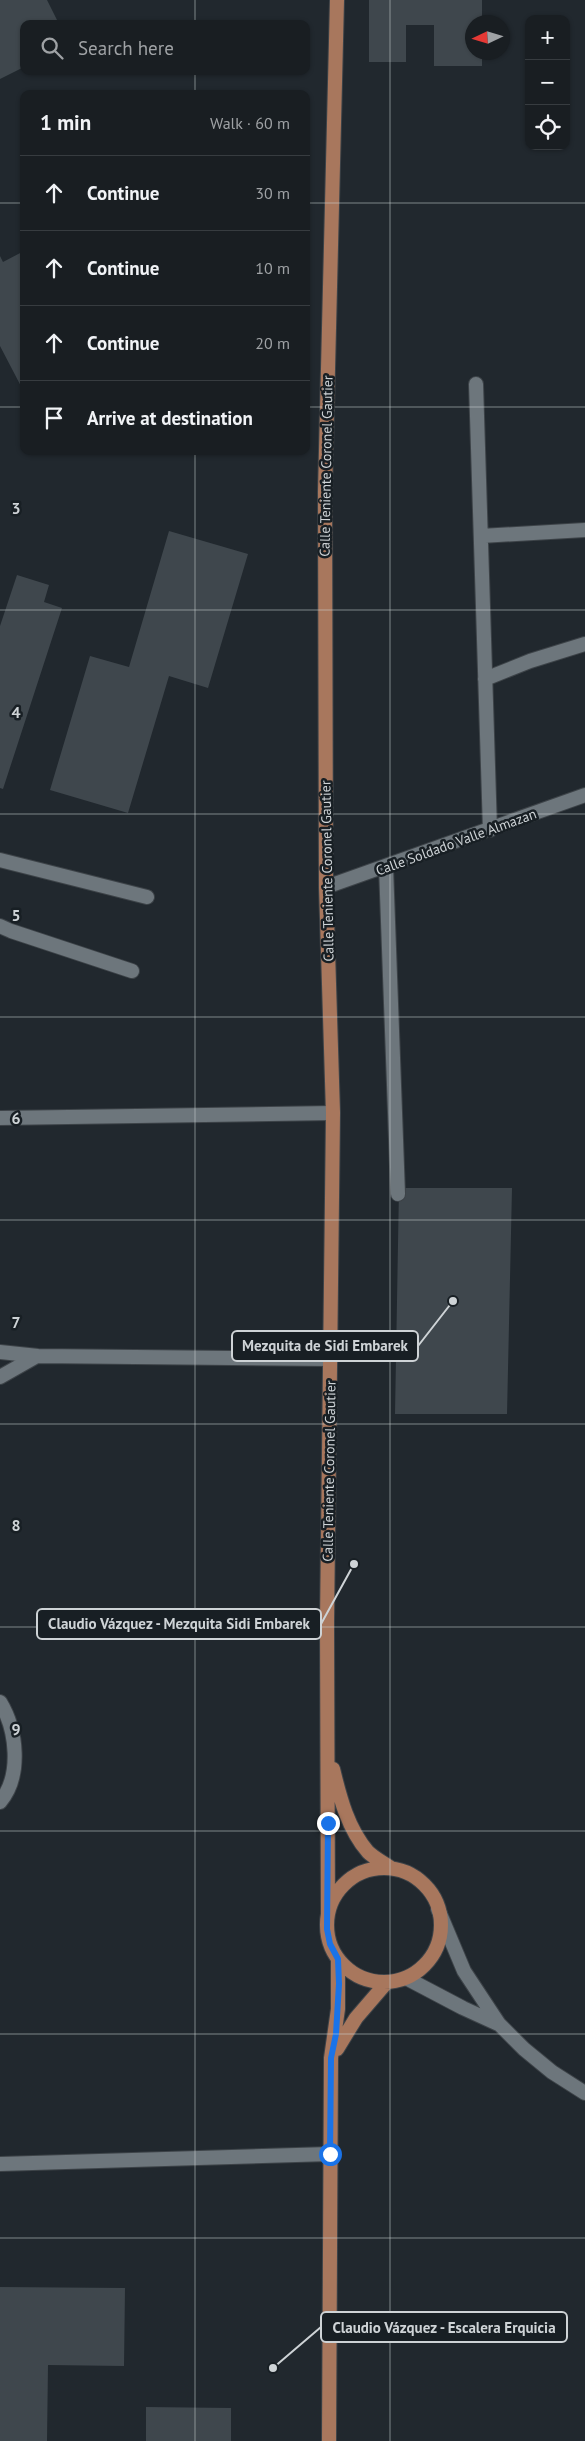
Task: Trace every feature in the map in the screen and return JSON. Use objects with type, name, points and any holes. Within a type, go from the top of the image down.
[{"type":"main road","name":"Calle Teniente Coronel Gautier","points":[[328,1913],[326,1742],[332,1359],[333,1113],[326,887],[324,492],[337,0]]},
{"type":"main road","name":"Calle Teniente Coronel Gautier","points":[[326,1742],[340,1802],[352,1826],[369,1853],[391,1868]]},
{"type":"main road","points":[[391,1868],[407,1872],[420,1881],[432,1894],[438,1908],[440,1929],[435,1949],[423,1966],[406,1978],[387,1982],[359,1977],[338,1959],[330,1944],[327,1929],[328,1913],[336,1893],[350,1878],[370,1869],[391,1868]]},
{"type":"main road","points":[[329,2441],[331,2058],[338,2009],[338,1959]]},
{"type":"main road","points":[[331,2058],[356,2018],[387,1982]]},
{"type":"street","points":[[476,384],[490,830]]},
{"type":"street","points":[[481,536],[585,530]]},
{"type":"street","points":[[485,679],[530,661],[585,644]]},
{"type":"street","name":"Calle Soldado Valle Almazan","points":[[326,887],[585,795]]},
{"type":"street","points":[[0,860],[147,897]]},
{"type":"street","points":[[386,866],[398,1194]]},
{"type":"street","points":[[0,926],[132,971]]},
{"type":"street","points":[[0,1118],[333,1113]]},
{"type":"street","points":[[0,1352],[38,1356],[332,1359]]},
{"type":"street","points":[[0,1377],[38,1356]]},
{"type":"street","points":[[0,1702],[10,1724],[15,1747],[11,1780],[6,1796],[0,1802]]},
{"type":"street","points":[[438,1908],[464,1971],[499,2024],[545,2066],[585,2093]]},
{"type":"street","points":[[406,1978],[463,2008],[499,2024]]},
{"type":"street","points":[[0,2164],[330,2154]]},
{"type":"building","points":[[0,0],[47,0],[57,20],[20,20],[20,69],[0,79]]},
{"type":"building","points":[[369,0],[482,0],[482,15],[465,15],[465,60],[482,60],[482,66],[434,66],[434,25],[406,25],[406,62],[369,62]]},
{"type":"building","points":[[20,253],[20,384],[0,346],[0,256],[3,262]]},
{"type":"building","points":[[169,531],[248,554],[208,688],[169,676],[128,813],[50,790],[90,656],[129,667]]},
{"type":"building","points":[[17,575],[49,585],[44,602],[62,608],[3,789],[0,788],[0,626]]},
{"type":"building","points":[[399,1188],[512,1188],[507,1414],[395,1414]]},
{"type":"building","points":[[0,2287],[125,2288],[124,2366],[48,2365],[47,2441],[0,2441]]},
{"type":"building","points":[[146,2407],[231,2408],[231,2441],[146,2441]]},
{"type":"place","name":"Mezquita de Sidi Embarek","points":[[453,1301]]},
{"type":"place","name":"Claudio Vázquez - Mezquita Sidi Embarek","points":[[354,1564]]},
{"type":"place","name":"Claudio Vázquez - Escalera Erquicia","points":[[273,2368]]},
{"type":"route","points":[[328,1823],[327,1929],[330,1944],[338,1959],[339,1984],[336,2034],[331,2058],[330,2154]]}]
